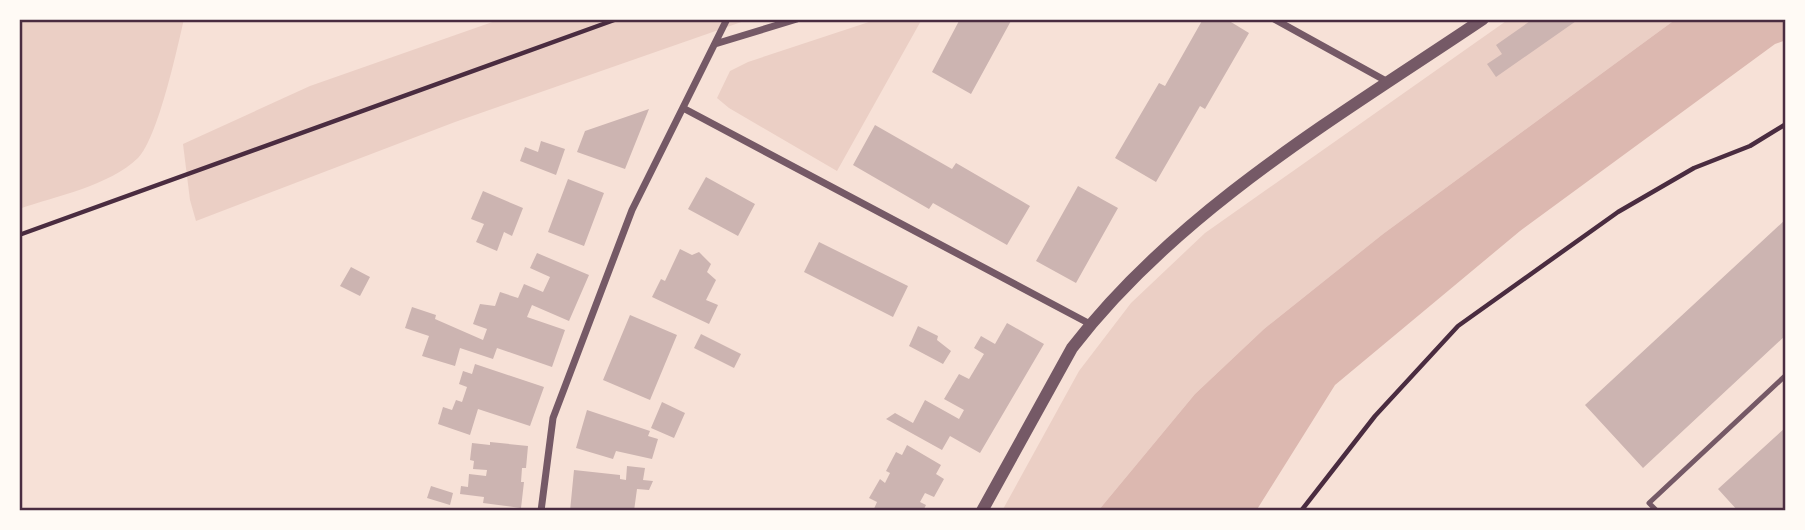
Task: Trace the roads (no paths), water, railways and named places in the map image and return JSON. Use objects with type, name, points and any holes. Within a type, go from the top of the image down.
[{"type":"street","points":[[541,511],[553,418],[632,210],[727,19]]},
{"type":"street","points":[[715,44],[797,19]]},
{"type":"street","points":[[1274,19],[1389,83]]},
{"type":"street","points":[[982,511],[1052,381],[1090,324],[1162,250],[1237,189],[1483,19]]},
{"type":"street","points":[[683,108],[1090,324]]},
{"type":"lane","points":[[1657,511],[1649,503],[1786,375]]}]
